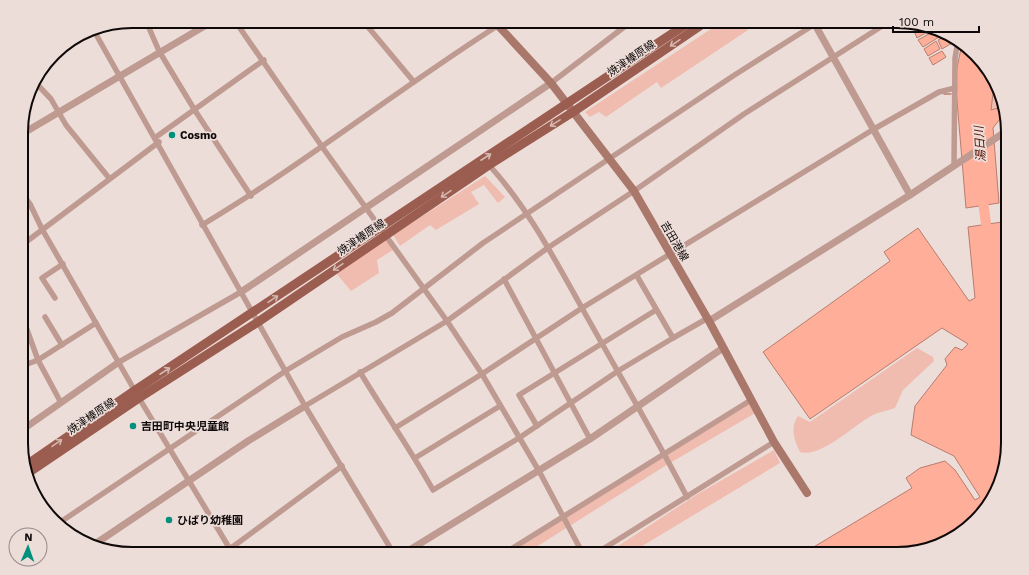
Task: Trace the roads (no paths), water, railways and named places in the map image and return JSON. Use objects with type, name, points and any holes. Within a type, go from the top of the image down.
[{"type":"main road","name":"吉田港線","points":[[504,28],[551,83],[634,191],[709,320],[774,442],[807,493]]},
{"type":"main road","name":"焼津榛原線","points":[[30,463],[137,394],[258,322],[384,230],[681,28]]},
{"type":"main road","name":"焼津榛原線","points":[[32,470],[253,313],[573,112],[697,28]]},
{"type":"street","points":[[149,28],[159,52],[251,196]]},
{"type":"street","points":[[28,130],[201,28]]},
{"type":"street","points":[[240,28],[264,60],[323,148],[448,320],[482,374],[539,471],[579,547]]},
{"type":"street","points":[[369,28],[414,82]]},
{"type":"street","points":[[202,225],[251,196],[323,148],[490,28]]},
{"type":"street","points":[[28,425],[60,401],[118,362],[241,292],[367,208],[551,83],[623,28]]},
{"type":"street","points":[[63,521],[287,370],[342,337],[376,322],[425,288],[483,243],[805,28]]},
{"type":"street","points":[[818,28],[910,195]]},
{"type":"street","points":[[99,541],[248,441],[448,320],[548,246],[634,191],[744,114],[879,28]]},
{"type":"street","points":[[96,35],[156,136],[202,225],[287,370],[305,406],[390,547]]},
{"type":"street","points":[[955,164],[955,88],[958,47]]},
{"type":"street","points":[[156,136],[264,60]]},
{"type":"street","points":[[39,86],[51,99],[66,125],[109,178]]},
{"type":"street","points":[[394,428],[482,374],[582,308],[637,276],[670,254],[874,129],[939,92],[955,88]]},
{"type":"street","points":[[360,372],[394,428],[416,458],[433,490],[519,438],[618,371],[673,338],[709,320],[910,195],[1001,134]]},
{"type":"street","points":[[28,240],[159,142]]},
{"type":"street","points":[[489,165],[507,184],[548,246],[637,407],[665,454],[687,497]]},
{"type":"street","points":[[28,201],[42,229],[118,362],[229,547]]},
{"type":"street","points":[[55,298],[42,278],[63,264]]},
{"type":"street","points":[[637,276],[673,338]]},
{"type":"street","points":[[504,279],[590,439]]},
{"type":"street","points":[[537,426],[519,395],[656,310]]},
{"type":"street","points":[[46,317],[62,345]]},
{"type":"street","points":[[28,364],[38,360],[96,323]]},
{"type":"street","points":[[28,332],[38,360],[60,401]]},
{"type":"street","points":[[414,547],[590,439],[723,348]]},
{"type":"street","points":[[514,547],[751,400]]},
{"type":"street","points":[[416,458],[500,406]]},
{"type":"street","points":[[606,547],[774,442]]},
{"type":"street","points":[[236,547],[342,466]]},
{"type":"water","points":[[916,30],[926,33],[917,38],[914,31]]},
{"type":"water","points":[[929,34],[939,37],[923,47],[918,40]]},
{"type":"water","points":[[942,38],[951,43],[942,49],[938,40]]},
{"type":"water","points":[[936,41],[940,49],[928,56],[924,49]]},
{"type":"water","points":[[961,50],[971,58],[980,69],[993,92],[991,110],[998,108],[1000,119],[993,128],[999,203],[966,208],[955,77]]},
{"type":"water","points":[[942,51],[946,57],[933,65],[929,58]]},
{"type":"water","points":[[1001,222],[1001,450],[993,483],[980,506],[971,517],[955,530],[931,541],[904,547],[814,547],[912,488],[906,478],[920,468],[945,461],[955,470],[975,500],[980,497],[954,456],[911,435],[915,406],[947,365],[945,359],[955,347],[962,350],[968,344],[942,328],[810,419],[763,352],[890,261],[884,252],[918,228],[969,301],[975,298],[968,227]]},
{"type":"waterway","points":[[944,94],[951,94]]},
{"type":"waterway","name":"湯日川","points":[[982,193],[986,224]]},
{"type":"place","name":"Cosmo","points":[[172,135]]},
{"type":"place","name":"吉田町中央児童館","points":[[133,426]]},
{"type":"place","name":"ひばり幼稚園","points":[[169,520]]}]
